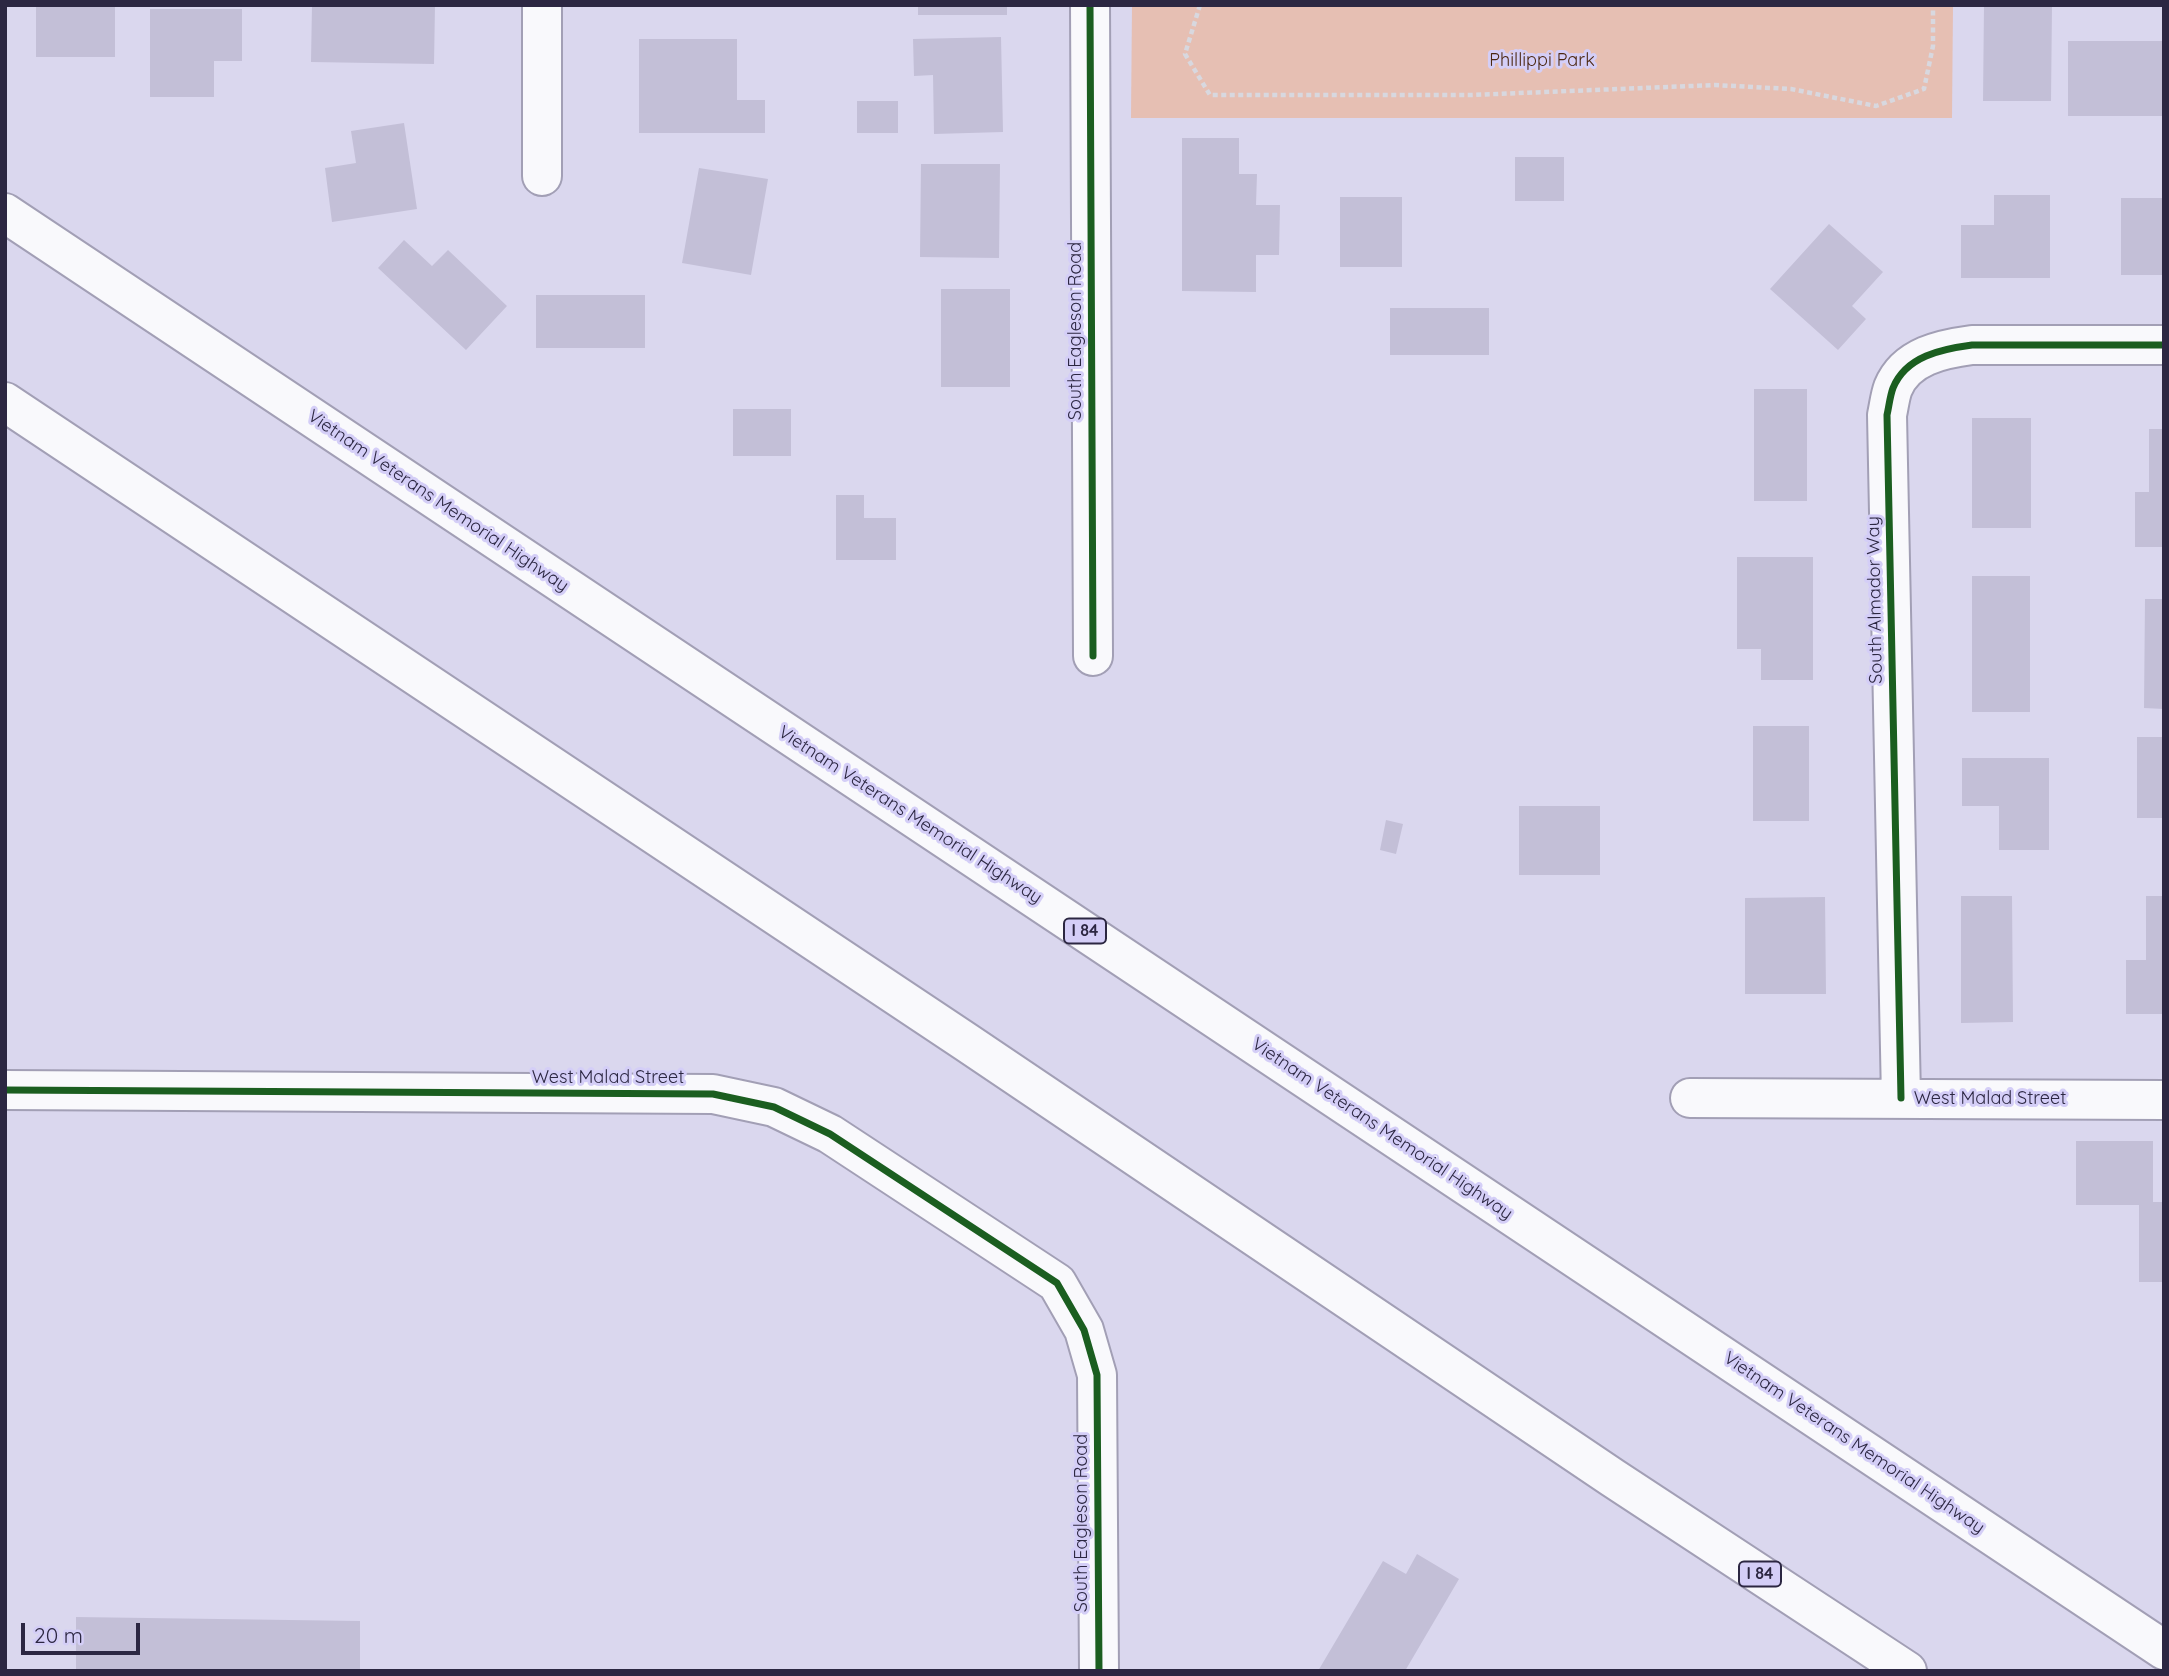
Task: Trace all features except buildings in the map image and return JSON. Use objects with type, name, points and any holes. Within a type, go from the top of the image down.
[{"type":"main road","points":[[542,5],[542,176]]},
{"type":"main road","name":"South Eagleson Road","points":[[1090,5],[1093,656]]},
{"type":"main road","name":"Vietnam Veterans Memorial Highway","points":[[5,213],[2164,1650]]},
{"type":"main road","name":"South Almador Way","points":[[1901,1098],[1887,415],[1894,386],[1911,363],[1942,349],[1972,345],[2164,345]]},
{"type":"main road","name":"I 84","points":[[5,402],[978,1050],[1613,1478],[1907,1671]]},
{"type":"main road","name":"West Malad Street","points":[[5,1090],[713,1094],[774,1107],[830,1134],[1057,1283],[1084,1330],[1097,1375]]},
{"type":"main road","name":"West Malad Street","points":[[1690,1098],[2164,1100]]},
{"type":"main road","name":"South Eagleson Road","points":[[1097,1375],[1099,1671]]},
{"type":"main road","points":[[1613,1478],[1861,1671]]},
{"type":"path","points":[[1200,5],[1185,54],[1210,95],[1472,95],[1715,85],[1791,89],[1876,106],[1924,89],[1933,46],[1933,5]]},
{"type":"green space","name":"Phillippi Park","points":[[1132,5],[1953,5],[1952,118],[1131,118]]},
{"type":"cycle path","points":[[1090,5],[1093,656]]},
{"type":"cycle path","points":[[1901,1098],[1887,415],[1893,388],[1899,377],[1916,361],[1937,352],[1972,345],[2164,345]]},
{"type":"cycle path","points":[[5,1090],[713,1094],[774,1107],[830,1134],[1057,1283],[1084,1330],[1097,1375],[1099,1671]]}]
